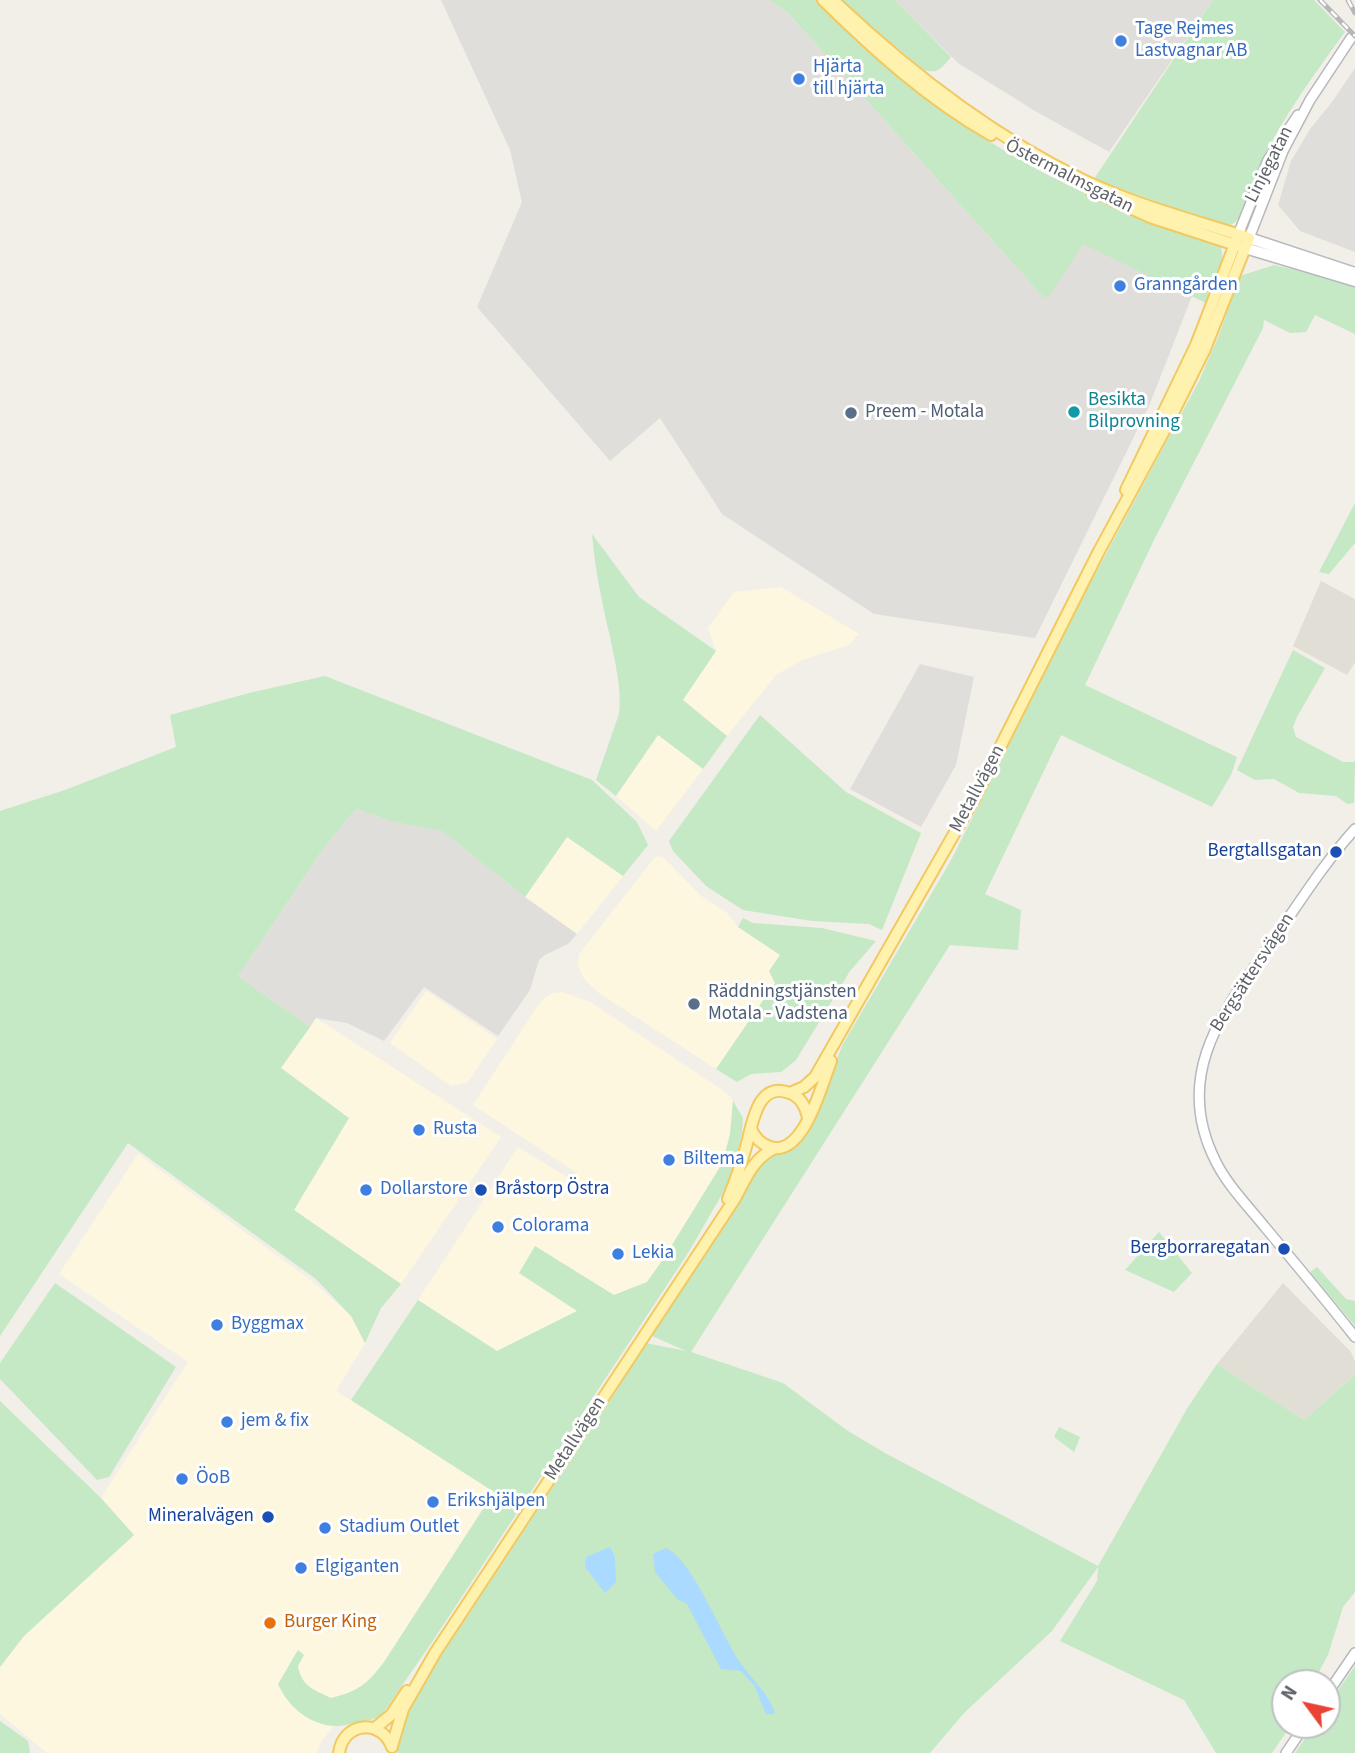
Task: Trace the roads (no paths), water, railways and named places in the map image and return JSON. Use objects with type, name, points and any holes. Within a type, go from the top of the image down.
[{"type":"main road","name":"Östermalmsgatan","points":[[823,0],[906,76],[982,130],[1081,186],[1159,220],[1355,273]]},
{"type":"main road","name":"Östermalmsgatan","points":[[833,0],[911,69],[1018,145],[1060,168],[1114,193],[1355,281]]},
{"type":"main road","name":"Metallvägen","points":[[790,1093],[804,1087],[815,1077],[974,799],[1098,553],[1194,373],[1242,241]]},
{"type":"main road","name":"Metallvägen","points":[[808,1118],[848,1019]]},
{"type":"main road","points":[[776,1092],[790,1093],[800,1100],[808,1118],[802,1132],[793,1142],[775,1148],[761,1142],[751,1129],[755,1111],[767,1096],[776,1092]]},
{"type":"main road","name":"Metallvägen","points":[[717,1225],[737,1176],[751,1129]]},
{"type":"main road","name":"Metallvägen","points":[[375,1728],[391,1715],[435,1653],[734,1200],[756,1160],[775,1148]]},
{"type":"main road","name":"Metallvägen","points":[[392,1749],[403,1709],[435,1653]]},
{"type":"main road","points":[[339,1753],[342,1742],[351,1731],[365,1726],[375,1728],[386,1735],[392,1749]]},
{"type":"street","name":"Linjegatan","points":[[1242,241],[1310,100],[1352,38]]},
{"type":"street","name":"Bergsättersvägen","points":[[1355,830],[1326,863],[1219,1021],[1205,1056],[1199,1091],[1206,1138],[1223,1174],[1355,1337]]},
{"type":"street","points":[[1341,1674],[1355,1653]]},
{"type":"water","points":[[610,1547],[615,1557],[616,1582],[605,1593],[585,1567],[586,1557]]},
{"type":"water","points":[[666,1548],[687,1568],[734,1653],[765,1694],[775,1714],[766,1714],[754,1685],[741,1671],[721,1669],[687,1604],[677,1599],[655,1572],[653,1554]]},
{"type":"railway","points":[[1320,0],[1355,36]]},
{"type":"railway","points":[[1348,0],[1355,13]]},
{"type":"place","name":"Tage Rejmes Lastvagnar AB","points":[[1121,41]]},
{"type":"place","name":"Hjärta till hjärta","points":[[799,79]]},
{"type":"place","name":"Granngården","points":[[1120,286]]},
{"type":"place","name":"Besikta Bilprovning","points":[[1074,412]]},
{"type":"place","name":"Preem - Motala","points":[[851,413]]},
{"type":"place","name":"Bergtallsgatan","points":[[1336,852]]},
{"type":"place","name":"Räddningstjänsten Motala - Vadstena","points":[[694,1004]]},
{"type":"place","name":"Rusta","points":[[419,1130]]},
{"type":"place","name":"Biltema","points":[[669,1160]]},
{"type":"place","name":"Dollarstore","points":[[366,1190]]},
{"type":"place","name":"Bråstorp Östra","points":[[481,1190]]},
{"type":"place","name":"Colorama","points":[[498,1227]]},
{"type":"place","name":"Bergborraregatan","points":[[1284,1249]]},
{"type":"place","name":"Lekia","points":[[618,1254]]},
{"type":"place","name":"Byggmax","points":[[217,1325]]},
{"type":"place","name":"jem & fix","points":[[227,1422]]},
{"type":"place","name":"ÖoB","points":[[182,1479]]},
{"type":"place","name":"Erikshjälpen","points":[[433,1502]]},
{"type":"place","name":"Mineralvägen","points":[[268,1517]]},
{"type":"place","name":"Stadium Outlet","points":[[325,1528]]},
{"type":"place","name":"Elgiganten","points":[[301,1568]]},
{"type":"place","name":"Burger King","points":[[270,1623]]}]
